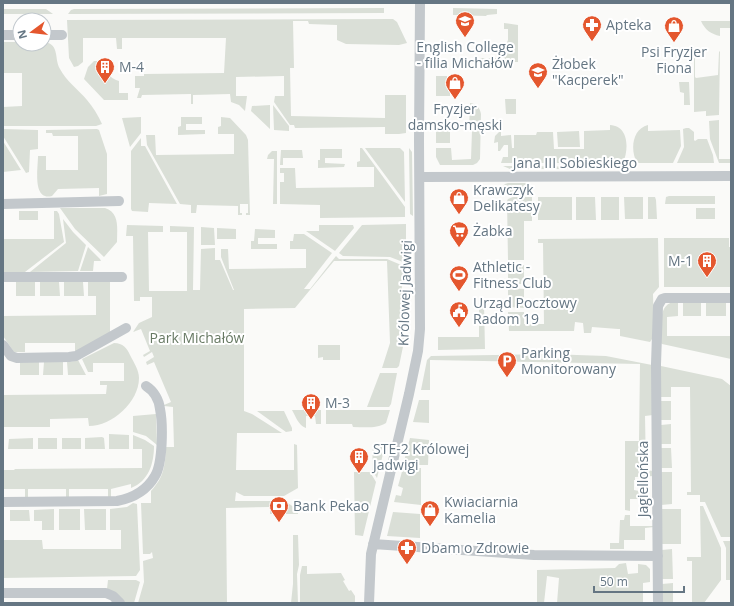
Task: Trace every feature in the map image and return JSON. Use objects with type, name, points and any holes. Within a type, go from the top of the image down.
[{"type":"street","name":"Królowej Jadwigi","points":[[369,603],[370,561],[373,544],[409,394],[419,344],[421,318],[420,3]]},
{"type":"street","points":[[52,35],[62,35]]},
{"type":"street","name":"Jana III Sobieskiego","points":[[420,177],[731,176]]},
{"type":"street","points":[[3,204],[119,201]]},
{"type":"street","points":[[3,277],[122,277]]},
{"type":"street","name":"Jagiellońska","points":[[658,603],[657,310],[659,302],[662,299],[731,298]]},
{"type":"street","points":[[3,345],[11,356],[17,358],[69,357],[81,354],[126,328]]},
{"type":"street","points":[[3,502],[117,501],[133,496],[148,486],[158,469],[161,454],[161,439],[160,407],[152,391],[146,386]]},
{"type":"street","points":[[373,544],[534,555],[658,556]]},
{"type":"street","points":[[3,593],[106,593],[113,596],[120,603]]},
{"type":"green space","points":[[384,8],[384,13],[68,14],[74,9]]},
{"type":"green space","points":[[453,8],[497,9],[497,14],[486,16],[453,15]]},
{"type":"green space","points":[[3,9],[46,9],[50,12],[12,12],[12,14],[3,14]]},
{"type":"green space","points":[[393,19],[397,22],[407,43],[399,45],[346,44],[337,40],[337,25],[309,24],[308,21],[293,21],[294,68],[290,68],[291,116],[385,118],[385,95],[406,95],[406,133],[399,134],[385,134],[385,127],[295,128],[294,125],[290,125],[274,102],[275,96],[284,96],[284,76],[236,77],[236,96],[247,96],[245,111],[239,105],[231,102],[230,94],[193,95],[193,104],[191,104],[191,94],[142,95],[141,98],[137,98],[140,88],[135,88],[135,76],[144,76],[144,74],[224,73],[226,38],[122,38],[122,49],[117,49],[116,38],[83,38],[83,62],[74,67],[69,58],[67,20]]},
{"type":"green space","points":[[701,21],[731,21],[731,28],[720,28],[720,36],[709,31],[704,27]]},
{"type":"green space","points":[[504,23],[518,25],[518,62],[477,62],[476,58],[500,58],[508,40],[508,29],[504,29]]},
{"type":"green space","points":[[3,42],[12,42],[12,52],[52,52],[52,45],[55,49],[58,65],[63,73],[84,96],[97,114],[102,124],[96,126],[3,126],[3,107],[22,106],[22,73],[3,73]]},
{"type":"green space","points":[[720,51],[719,115],[706,116],[706,111],[694,112],[694,55],[695,54],[696,78],[718,75]]},
{"type":"green space","points":[[94,61],[99,61],[110,76],[119,81],[119,93],[128,93],[128,100],[104,100],[84,79],[88,67]]},
{"type":"green space","points":[[436,76],[447,76],[447,89],[450,89],[450,96],[436,96]]},
{"type":"green space","points":[[679,82],[689,82],[690,105],[684,105],[684,93],[680,92]]},
{"type":"green space","points":[[505,99],[516,99],[516,114],[506,114]]},
{"type":"green space","points":[[470,103],[475,104],[478,107],[481,114],[480,159],[473,165],[440,165],[436,157],[436,148],[451,148],[452,160],[471,159],[472,131],[469,131]]},
{"type":"green space","points":[[270,105],[270,129],[251,111],[252,106]]},
{"type":"green space","points":[[273,105],[289,126],[289,131],[274,130]]},
{"type":"green space","points":[[141,117],[141,133],[130,147],[122,118]]},
{"type":"green space","points":[[181,117],[202,117],[202,124],[186,124],[186,130],[205,130],[205,134],[178,135],[178,127],[181,126]]},
{"type":"green space","points":[[221,117],[230,118],[246,135],[248,140],[250,215],[246,215],[246,213],[248,213],[248,204],[240,204],[240,213],[242,213],[242,215],[238,215],[238,206],[197,205],[196,213],[191,213],[191,205],[180,204],[147,145],[146,135],[155,135],[156,155],[234,154],[234,134],[218,134],[218,127],[221,126]]},
{"type":"green space","points":[[719,120],[719,159],[731,159],[730,163],[719,163],[710,139],[709,121]]},
{"type":"green space","points":[[436,121],[450,121],[450,143],[436,143]]},
{"type":"green space","points":[[610,125],[621,129],[626,139],[627,145],[623,163],[501,163],[503,157],[508,157],[508,145],[504,145],[500,151],[498,151],[498,142],[494,143],[495,136],[501,130],[501,136],[511,135],[512,148],[514,148],[514,135],[536,135],[537,132],[553,132],[554,149],[584,149],[584,131],[610,130]]},
{"type":"green space","points":[[648,125],[648,131],[680,130],[681,146],[673,163],[637,163],[633,146],[634,141],[639,131]]},
{"type":"green space","points":[[689,128],[694,132],[695,141],[698,139],[707,139],[713,155],[714,163],[677,163],[684,147],[683,129]]},
{"type":"green space","points":[[3,129],[38,130],[38,149],[30,150],[29,172],[26,173],[3,136]]},
{"type":"green space","points":[[46,130],[99,130],[107,154],[107,194],[99,196],[99,188],[58,189],[52,196],[41,194],[37,175],[38,156],[46,156],[46,170],[78,170],[78,136],[53,136],[52,133],[46,133]]},
{"type":"green space","points":[[579,131],[580,147],[558,147],[557,132]]},
{"type":"green space","points":[[141,138],[141,146],[145,146],[177,204],[149,203],[148,212],[132,211],[131,151]]},
{"type":"green space","points":[[3,141],[21,170],[3,172]]},
{"type":"green space","points":[[360,148],[362,148],[405,207],[405,217],[320,218],[320,205],[280,204],[280,182],[284,182],[284,173],[280,173],[280,168],[295,168],[296,188],[374,187],[374,167],[357,167],[357,162],[360,161]]},
{"type":"green space","points":[[365,148],[400,148],[404,152],[405,202]]},
{"type":"green space","points":[[409,148],[412,152],[413,216],[410,214]]},
{"type":"green space","points":[[320,149],[342,149],[342,158],[325,158],[325,163],[345,164],[344,167],[318,168]]},
{"type":"green space","points":[[281,150],[302,150],[303,158],[283,158],[283,165],[280,165]]},
{"type":"green space","points":[[272,151],[277,151],[277,204],[273,204],[274,159],[267,159],[268,155]]},
{"type":"green space","points":[[503,166],[618,167],[612,169],[510,169]]},
{"type":"green space","points":[[508,183],[528,183],[528,192],[508,192],[501,188]]},
{"type":"green space","points":[[715,196],[715,204],[665,204],[666,197]]},
{"type":"green space","points":[[513,197],[532,197],[532,221],[524,221],[524,260],[508,260],[507,201]]},
{"type":"green space","points":[[538,197],[572,197],[572,220],[538,220]]},
{"type":"green space","points":[[576,197],[595,197],[596,220],[576,220]]},
{"type":"green space","points":[[601,197],[619,197],[619,220],[601,220]]},
{"type":"green space","points":[[624,197],[643,197],[643,219],[625,219]]},
{"type":"green space","points":[[648,197],[655,197],[657,219],[648,219]]},
{"type":"green space","points":[[60,208],[105,208],[110,210],[117,222],[117,242],[104,257],[75,229]]},
{"type":"green space","points":[[696,208],[715,208],[715,219],[696,219]]},
{"type":"green space","points":[[19,211],[38,211],[38,220],[19,220]]},
{"type":"green space","points":[[54,211],[57,211],[59,214],[64,242],[25,272],[3,272],[3,239],[54,239]]},
{"type":"green space","points":[[63,219],[86,245],[78,271],[30,272],[66,243]]},
{"type":"green space","points":[[406,224],[406,260],[403,262],[390,257],[343,256],[339,253],[362,225]]},
{"type":"green space","name":"Park Michałów","points":[[127,225],[163,226],[163,232],[148,232],[149,291],[187,291],[187,232],[170,232],[170,226],[194,227],[193,290],[200,290],[201,249],[215,248],[215,260],[220,260],[233,290],[221,257],[221,249],[228,249],[229,269],[306,268],[306,249],[290,249],[290,241],[293,241],[294,234],[304,234],[332,253],[304,289],[310,289],[336,256],[339,259],[387,259],[406,267],[402,281],[401,325],[405,337],[399,366],[397,368],[382,368],[390,343],[387,261],[334,261],[295,308],[244,309],[244,411],[252,414],[282,433],[237,433],[236,470],[294,470],[294,444],[297,445],[298,488],[284,496],[244,496],[236,492],[235,501],[285,501],[298,510],[298,514],[270,514],[270,507],[226,508],[227,603],[138,603],[144,582],[143,561],[153,558],[152,552],[150,554],[143,554],[141,503],[151,503],[151,491],[159,481],[163,471],[166,447],[174,447],[173,407],[164,406],[171,402],[154,362],[147,365],[146,362],[154,357],[152,352],[144,357],[143,355],[150,351],[141,329],[133,332],[139,323],[152,317],[152,297],[140,297],[140,301],[134,301],[133,236],[126,236]]},
{"type":"green space","points":[[319,225],[353,225],[354,228],[335,251],[306,231],[319,231]]},
{"type":"green space","points":[[201,227],[214,228],[215,245],[201,245]]},
{"type":"green space","points":[[217,228],[236,229],[236,239],[217,239]]},
{"type":"green space","points":[[255,229],[275,230],[275,238],[258,238],[258,244],[277,244],[277,249],[251,249],[251,241],[254,241]]},
{"type":"green space","points":[[658,238],[659,287],[653,294],[654,336],[650,342],[620,336],[620,329],[592,327],[591,333],[584,333],[583,323],[575,322],[574,331],[509,331],[508,312],[524,312],[524,324],[544,324],[543,243],[538,243],[538,239]]},
{"type":"green space","points":[[664,238],[729,238],[729,247],[731,247],[731,287],[664,287]]},
{"type":"green space","points":[[88,247],[101,261],[94,261],[93,271],[80,271]]},
{"type":"green space","points":[[508,264],[524,265],[524,284],[508,284]]},
{"type":"green space","points":[[16,282],[35,282],[35,296],[16,296]]},
{"type":"green space","points":[[40,282],[59,282],[60,296],[40,296]]},
{"type":"green space","points":[[64,282],[83,282],[84,296],[64,296]]},
{"type":"green space","points":[[88,282],[110,282],[110,333],[75,352],[75,343],[25,343],[25,352],[14,352],[3,336],[3,316],[96,315],[96,296],[88,296]]},
{"type":"green space","points":[[508,288],[524,289],[524,308],[508,307]]},
{"type":"green space","points":[[678,302],[678,316],[667,317],[667,336],[731,336],[731,359],[662,344],[662,313],[668,304]]},
{"type":"green space","points":[[683,302],[701,302],[701,316],[683,316]]},
{"type":"green space","points":[[706,302],[726,302],[726,316],[706,316]]},
{"type":"green space","points":[[479,304],[484,304],[485,349],[438,350],[438,337],[479,337]]},
{"type":"green space","points":[[114,343],[124,346],[128,350],[139,375],[138,387],[134,396],[123,411],[107,422],[98,425],[89,426],[88,418],[50,419],[50,427],[3,427],[3,395],[106,394],[107,385],[100,385],[100,381],[124,381],[124,363],[93,363],[93,372],[88,372],[82,359]]},
{"type":"green space","points":[[318,345],[340,345],[340,360],[323,360],[323,357],[318,358]]},
{"type":"green space","points":[[548,354],[606,356],[652,365],[653,415],[645,416],[646,470],[653,471],[654,476],[635,477],[634,490],[639,491],[639,499],[630,499],[630,511],[625,510],[625,441],[639,441],[640,364],[430,360],[430,390],[421,390],[427,360],[431,356]]},
{"type":"green space","points":[[78,360],[86,375],[68,375],[67,362]]},
{"type":"green space","points":[[20,362],[39,362],[39,375],[20,375]]},
{"type":"green space","points":[[44,362],[63,362],[63,375],[43,375]]},
{"type":"green space","points":[[661,366],[722,379],[731,386],[731,537],[721,537],[705,502],[700,502],[700,495],[687,495],[687,492],[691,492],[690,387],[671,387],[671,397],[660,397]]},
{"type":"green space","points":[[380,373],[397,373],[391,404],[389,407],[367,407]]},
{"type":"green space","points":[[419,400],[429,400],[429,423],[413,422]]},
{"type":"green space","points":[[660,401],[671,401],[671,420],[661,420]]},
{"type":"green space","points":[[292,410],[321,410],[321,424],[316,424],[315,416],[306,416],[306,428],[303,427]]},
{"type":"green space","points":[[326,410],[390,410],[386,423],[382,425],[374,427],[353,427],[352,424],[326,424]]},
{"type":"green space","points":[[257,411],[284,411],[292,431],[286,432]]},
{"type":"green space","points":[[156,414],[157,445],[146,436],[133,432],[133,416]]},
{"type":"green space","points":[[671,424],[671,444],[661,444],[661,425]]},
{"type":"green space","points":[[109,434],[129,435],[129,449],[109,449]]},
{"type":"green space","points":[[133,435],[154,446],[153,459],[149,471],[142,481],[131,488],[131,484],[111,489],[111,497],[108,497],[108,489],[69,489],[69,497],[66,497],[66,489],[28,489],[28,498],[25,498],[25,489],[3,489],[3,470],[142,468],[142,449],[133,449]]},
{"type":"green space","points":[[33,438],[33,449],[8,449],[9,439]]},
{"type":"green space","points":[[38,438],[57,438],[57,449],[38,449]]},
{"type":"green space","points":[[62,438],[81,438],[81,449],[62,449]]},
{"type":"green space","points":[[85,438],[104,438],[105,449],[85,449]]},
{"type":"green space","points":[[410,438],[429,440],[428,465],[403,465]]},
{"type":"green space","points":[[373,444],[385,446],[377,478],[372,470]]},
{"type":"green space","points":[[661,448],[671,448],[672,468],[661,468]]},
{"type":"green space","points":[[403,468],[421,468],[421,505],[394,502],[396,495],[401,496],[403,488],[398,486]]},
{"type":"green space","points":[[354,472],[370,472],[376,482],[363,536],[355,535]]},
{"type":"green space","points":[[661,472],[672,472],[672,504],[661,505]]},
{"type":"green space","points":[[133,503],[137,504],[140,570],[136,576],[3,578],[3,540],[42,540],[43,549],[121,549],[121,530],[110,530],[110,509],[127,507]]},
{"type":"green space","points":[[700,506],[703,506],[721,548],[721,580],[704,603],[686,603],[692,602],[692,561],[687,561],[687,557],[701,557]]},
{"type":"green space","points":[[54,509],[54,530],[42,530],[42,521],[34,521],[34,510]]},
{"type":"green space","points":[[59,509],[80,509],[80,530],[59,530]]},
{"type":"green space","points":[[84,509],[106,509],[106,530],[85,530]]},
{"type":"green space","points":[[661,509],[681,509],[681,544],[662,544]]},
{"type":"green space","points":[[10,510],[29,510],[30,521],[10,521]]},
{"type":"green space","points":[[393,512],[420,514],[420,538],[387,536]]},
{"type":"green space","points":[[625,515],[630,515],[630,526],[654,527],[645,528],[645,540],[624,540],[624,549],[610,549],[610,543],[619,543],[620,520],[624,520]]},
{"type":"green space","points":[[293,535],[298,535],[298,603],[291,603],[293,584]]},
{"type":"green space","points":[[723,541],[731,541],[731,580],[726,580],[726,548]]},
{"type":"green space","points":[[672,549],[673,579],[662,579],[662,550]]},
{"type":"green space","points":[[626,563],[628,574],[638,573],[638,564],[646,565],[650,569],[650,582],[643,583],[643,603],[557,603],[559,578],[547,576],[544,603],[537,603],[537,570],[615,568],[619,564]]},
{"type":"green space","points":[[302,566],[307,566],[307,574],[341,573],[345,580],[343,581],[349,591],[351,590],[355,596],[355,603],[300,603],[300,575]]},
{"type":"green space","points":[[108,580],[136,580],[140,582],[134,603],[125,603],[122,599],[107,589]]},
{"type":"green space","points":[[673,583],[673,603],[662,603],[662,584]]},
{"type":"place","name":"English College - filia Michałów","points":[[465,38]]},
{"type":"place","name":"Apteka","points":[[592,42]]},
{"type":"place","name":"Psi Fryzjer Fiona","points":[[674,43]]},
{"type":"place","name":"M-4","points":[[105,84]]},
{"type":"place","name":"Żłobek \"Kacperek\"","points":[[538,89]]},
{"type":"place","name":"Fryzjer damsko-męski","points":[[455,100]]},
{"type":"place","name":"Krawczyk Delikatesy","points":[[459,215]]},
{"type":"place","name":"Żabka","points":[[459,248]]},
{"type":"place","name":"M-1","points":[[707,278]]},
{"type":"place","name":"Athletic - Fitness Club","points":[[459,292]]},
{"type":"place","name":"Urząd Pocztowy Radom 19","points":[[459,328]]},
{"type":"place","name":"Parking Monitorowany","points":[[507,378]]},
{"type":"place","name":"M-3","points":[[311,420]]},
{"type":"place","name":"STE-2 Królowej Jadwigi","points":[[359,474]]},
{"type":"place","name":"Bank Pekao","points":[[279,523]]},
{"type":"place","name":"Kwiaciarnia Kamelia","points":[[430,527]]},
{"type":"place","name":"Dbam o Zdrowie","points":[[407,565]]}]
